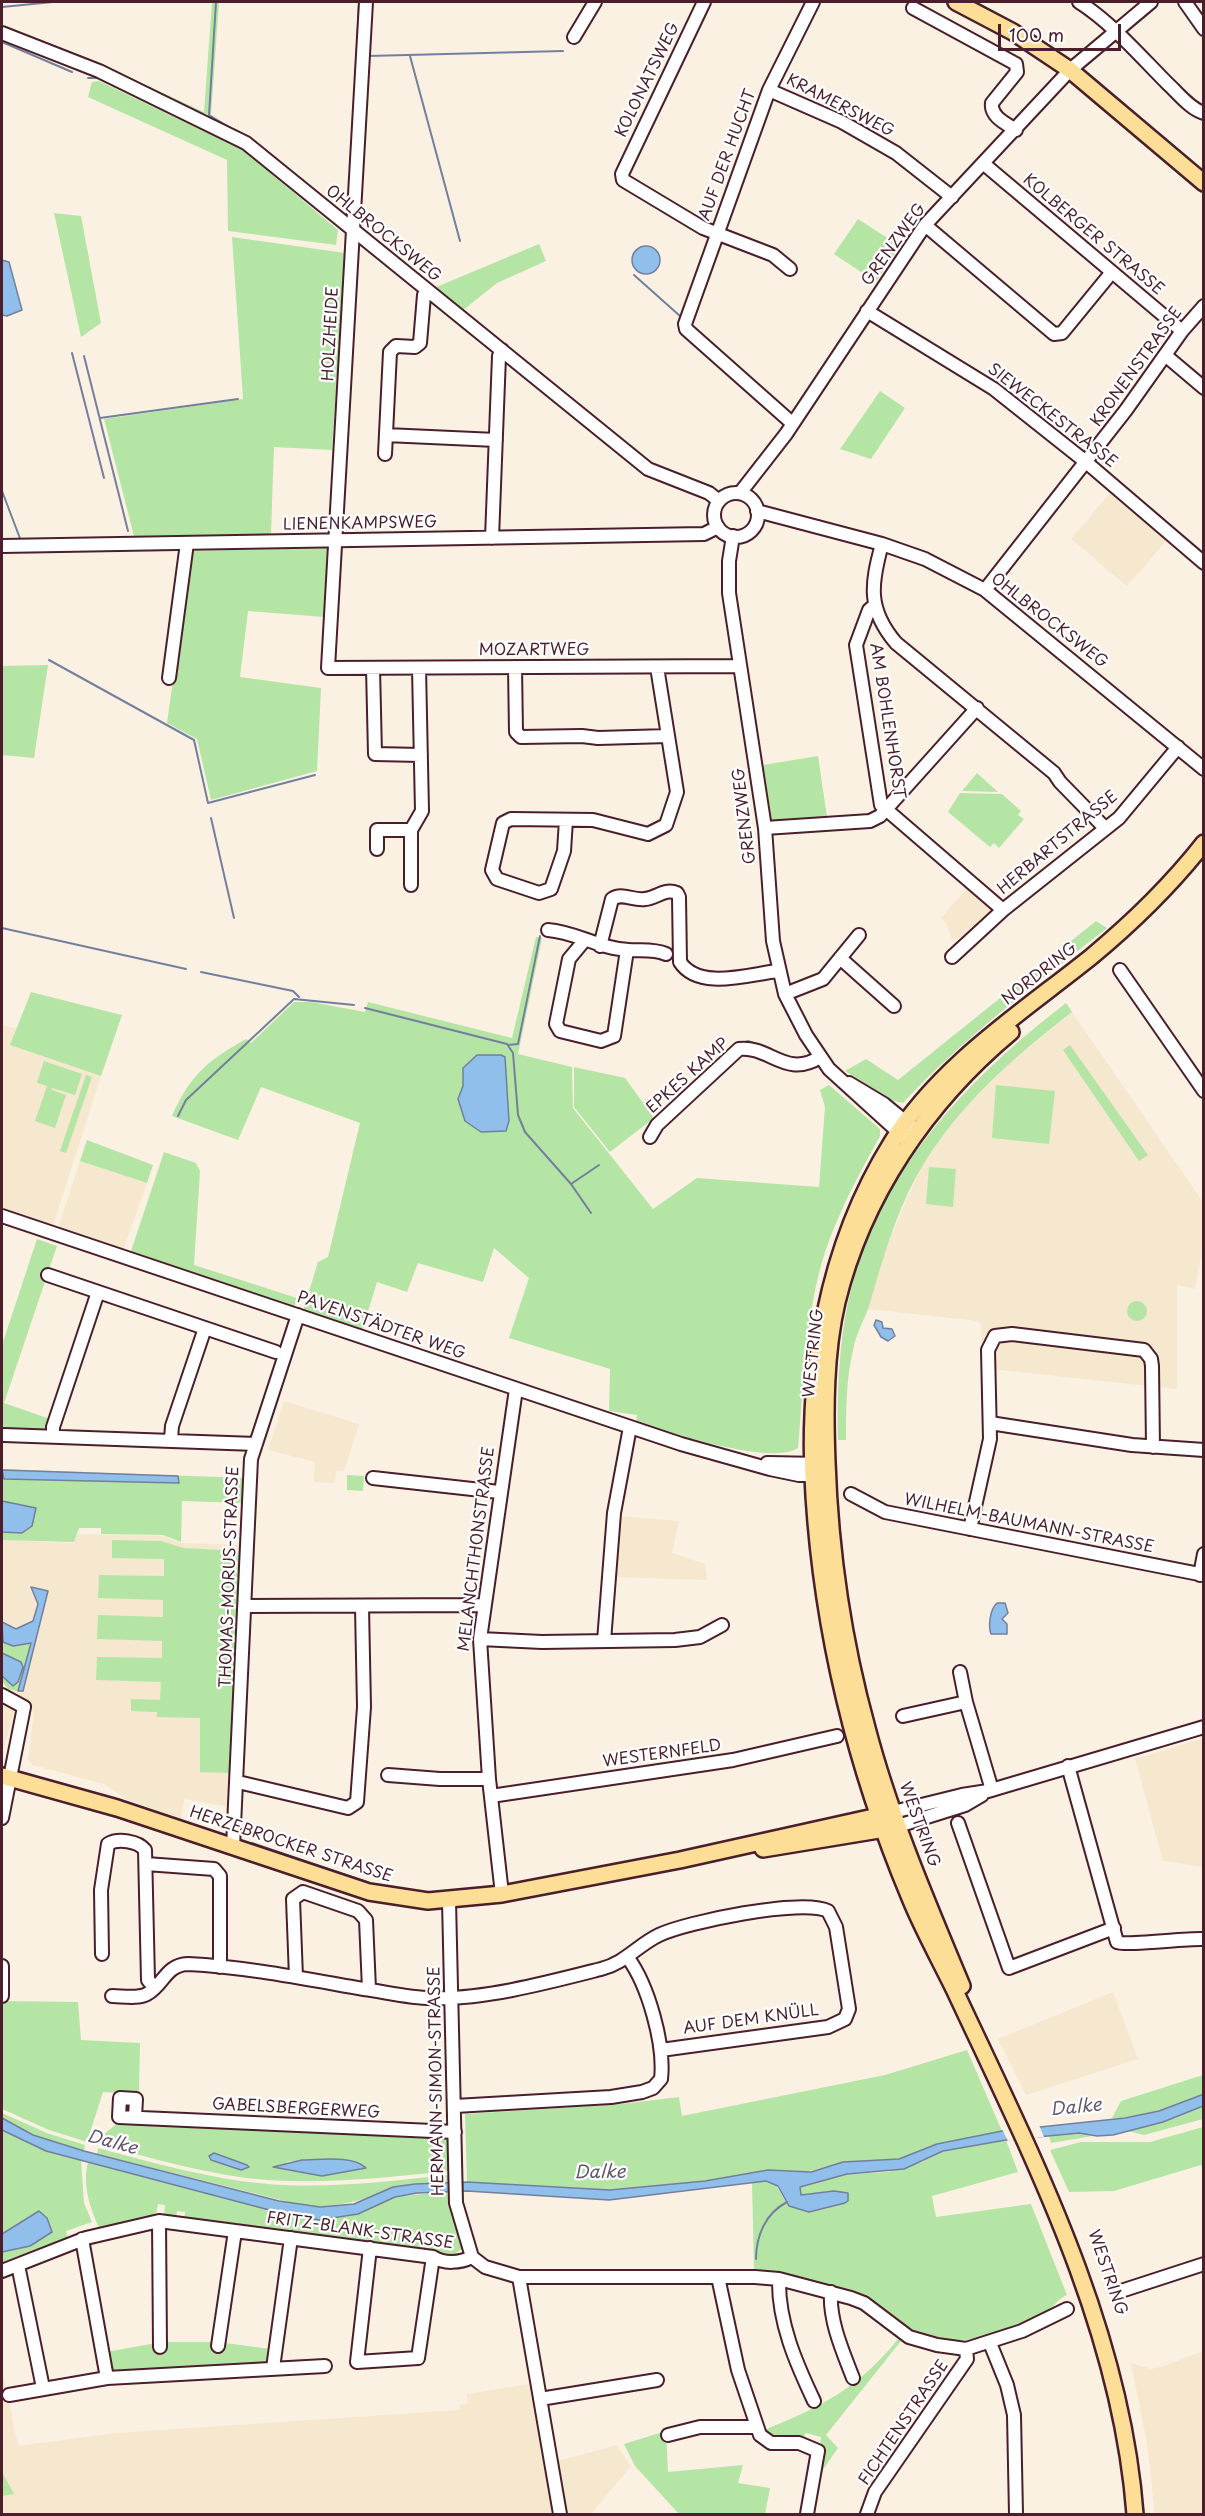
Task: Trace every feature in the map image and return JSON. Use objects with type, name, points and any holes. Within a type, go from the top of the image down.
[{"type":"main road","points":[[956,2],[1022,38],[1070,70],[1203,183]]},
{"type":"main road","name":"NORDRING","points":[[907,1132],[945,1077],[990,1036],[1128,925],[1203,843]]},
{"type":"main road","name":"NORDRING","points":[[907,1132],[996,1045],[1133,932],[1186,879],[1203,857]]},
{"type":"main road","name":"WESTRING","points":[[907,1132],[859,1203],[844,1239],[832,1281],[817,1367],[820,1470],[847,1642],[888,1821],[912,1902],[1075,2235],[1120,2372],[1133,2427],[1143,2514]]},
{"type":"main road","name":"HERZEBROCKER STRASSE","points":[[5,1777],[93,1800],[369,1892],[408,1899],[448,1901],[502,1894],[888,1821]]},
{"type":"main road","name":"WESTRING","points":[[1026,2132],[1090,2300],[1113,2378],[1126,2430],[1135,2514]]},
{"type":"street","name":"HOLZHEIDE","points":[[328,668],[366,2]]},
{"type":"street","points":[[574,37],[595,2]]},
{"type":"street","name":"KOLONATSWEG","points":[[705,2],[622,174],[628,185],[717,234]]},
{"type":"street","name":"AUF DER HUCHT","points":[[792,423],[686,329],[685,324],[769,90],[813,2]]},
{"type":"street","points":[[1079,2],[1097,14],[1182,97],[1203,113]]},
{"type":"street","name":"GRENZWEG","points":[[744,495],[925,225],[1070,70],[1151,2]]},
{"type":"street","points":[[1185,2],[1203,29]]},
{"type":"street","points":[[914,8],[1016,64],[1017,72],[992,104],[992,109],[995,115],[1016,130]]},
{"type":"street","name":"OHLBROCKSWEG","points":[[2,33],[99,71],[246,143],[648,469],[709,493],[719,501]]},
{"type":"street","name":"KRAMERSWEG","points":[[769,90],[842,122],[896,153],[952,197]]},
{"type":"street","name":"KOLBERGER STRASSE","points":[[984,164],[1182,331]]},
{"type":"street","points":[[925,225],[1054,334],[1062,333],[1112,272]]},
{"type":"street","points":[[717,234],[773,255],[790,268]]},
{"type":"street","points":[[385,454],[390,352],[396,346],[415,347],[420,343],[424,295],[427,290]]},
{"type":"street","name":"KRONENSTRASSE","points":[[986,590],[1203,306]]},
{"type":"street","name":"SIEWECKESTRASSE","points":[[867,311],[981,380],[1086,462],[1203,563]]},
{"type":"street","points":[[492,538],[499,356],[502,351]]},
{"type":"street","points":[[1165,355],[1203,388]]},
{"type":"street","points":[[386,435],[496,441]]},
{"type":"street","points":[[729,494],[744,495],[757,516],[746,534],[733,536],[718,527],[714,514],[719,501],[729,494]]},
{"type":"street","name":"OHLBROCKSWEG","points":[[757,516],[784,518],[882,544],[925,559],[986,590],[1203,769]]},
{"type":"street","name":"LIENENKAMPSWEG","points":[[2,546],[704,534],[718,527]]},
{"type":"street","name":"GRENZWEG","points":[[733,536],[728,575],[765,828],[778,971],[785,994],[820,1057],[837,1077],[907,1132]]},
{"type":"street","points":[[169,678],[187,543]]},
{"type":"street","points":[[882,544],[873,584],[875,605],[884,628],[896,643],[1054,773],[1059,782],[1104,827]]},
{"type":"street","name":"AM BOHLENHORST","points":[[875,605],[869,610],[856,645],[881,805],[1003,910]]},
{"type":"street","name":"MOZARTWEG","points":[[328,668],[740,666]]},
{"type":"street","points":[[566,820],[564,851],[551,889],[544,893],[538,892],[497,879],[492,870],[503,823],[511,819],[592,820],[648,834],[666,825],[677,792],[657,667]]},
{"type":"street","points":[[373,668],[375,754],[421,755]]},
{"type":"street","points":[[411,885],[411,830],[422,811],[419,668]]},
{"type":"street","points":[[515,668],[516,732],[521,737],[668,736]]},
{"type":"street","name":"AM BOHLENHORST","points":[[765,828],[870,821],[886,810],[977,708]]},
{"type":"street","name":"HERBARTSTRASSE","points":[[952,957],[1003,910],[1104,827],[1119,818],[1178,747]]},
{"type":"street","points":[[377,849],[377,830],[411,830]]},
{"type":"street","points":[[600,946],[612,899],[616,897],[642,900],[671,891],[677,893],[679,897],[675,955]]},
{"type":"street","points":[[548,930],[571,933],[584,941],[600,946],[627,950],[659,950],[675,955],[691,974],[706,979],[778,971]]},
{"type":"street","points":[[785,994],[822,979],[859,935]]},
{"type":"street","points":[[584,941],[569,959],[556,1024],[560,1031],[601,1041],[614,1036],[627,950]]},
{"type":"street","points":[[840,958],[894,1006]]},
{"type":"street","points":[[1120,970],[1199,1074],[1203,1090]]},
{"type":"street","name":"EPKES KAMP","points":[[650,1137],[657,1125],[739,1049],[747,1048],[791,1065],[804,1064],[820,1057]]},
{"type":"street","name":"PAVENSTÄDTER WEG","points":[[2,1216],[700,1450],[785,1473],[820,1470]]},
{"type":"street","points":[[48,1275],[276,1352]]},
{"type":"street","points":[[53,1436],[53,1427],[98,1292]]},
{"type":"street","name":"THOMAS-MORUS-STRASSE","points":[[233,1847],[238,1782],[251,1459],[298,1315]]},
{"type":"street","points":[[171,1439],[172,1426],[205,1328]]},
{"type":"street","points":[[970,1529],[990,1439],[988,1350],[995,1336],[1012,1334],[1130,1346],[1144,1350],[1151,1359],[1153,1447]]},
{"type":"street","name":"MELANCHTHONSTRASSE","points":[[502,1894],[489,1779],[480,1639],[499,1492],[516,1389]]},
{"type":"street","points":[[990,1423],[1153,1447],[1203,1450]]},
{"type":"street","points":[[604,1641],[613,1519],[630,1427]]},
{"type":"street","points":[[4,1435],[171,1439],[256,1444]]},
{"type":"street","points":[[373,1478],[499,1492]]},
{"type":"street","name":"WILHELM-BAUMANN-STRASSE","points":[[851,1494],[885,1512],[1202,1575]]},
{"type":"street","points":[[1202,1575],[1203,1554]]},
{"type":"street","points":[[245,1606],[483,1605]]},
{"type":"street","points":[[238,1782],[348,1808],[357,1802],[363,1707],[362,1607]]},
{"type":"street","points":[[480,1639],[604,1641],[699,1637],[722,1625]]},
{"type":"street","points":[[960,1672],[990,1791]]},
{"type":"street","points":[[2,1695],[24,1707],[22,1726],[5,1777],[2,1818]]},
{"type":"street","points":[[903,1716],[966,1702]]},
{"type":"street","name":"HERZEBROCKER STRASSE","points":[[888,1821],[962,1794],[990,1791],[1203,1727]]},
{"type":"street","name":"WESTERNFELD","points":[[491,1796],[733,1760],[837,1736]]},
{"type":"street","points":[[1068,1766],[1118,1942],[1124,1945],[1165,1939],[1203,1939]]},
{"type":"street","points":[[388,1775],[440,1779],[489,1779]]},
{"type":"street","points":[[958,1823],[1009,1968],[1114,1928]]},
{"type":"street","points":[[102,1954],[101,1890],[108,1844],[112,1841],[140,1844],[145,1850],[146,1864],[148,1980],[154,1987]]},
{"type":"street","points":[[146,1864],[214,1869],[220,1876],[220,1967]]},
{"type":"street","points":[[296,1977],[293,1899],[303,1892],[358,1911],[366,1920],[369,1989]]},
{"type":"street","name":"HERMANN-SIMON-STRASSE","points":[[448,1901],[456,2196],[459,2218],[472,2257]]},
{"type":"street","name":"AUF DEM KNÜLL","points":[[148,1965],[169,1964],[172,1968],[189,1964],[220,1967],[415,1997],[452,1998],[573,1976],[614,1965],[628,1958],[651,1939],[677,1927],[743,1914],[815,1907],[828,1911],[836,1927],[849,2008],[845,2019],[828,2027],[661,2050]]},
{"type":"street","points":[[454,2106],[611,2097],[653,2088],[661,2079],[661,2050],[641,1978],[628,1958]]},
{"type":"street","points":[[2,1966],[2,1996]]},
{"type":"street","points":[[112,1996],[143,1996],[172,1968]]},
{"type":"street","name":"GABELSBERGERWEG","points":[[135,2117],[455,2132]]},
{"type":"street","points":[[159,2221],[160,2347]]},
{"type":"street","name":"FRITZ-BLANK-STRASSE","points":[[2,2271],[82,2239],[159,2221],[370,2248],[433,2257],[440,2261],[463,2261],[472,2257],[485,2267],[519,2277],[779,2279],[864,2303],[904,2334],[919,2341],[966,2349],[990,2343],[1067,2309]]},
{"type":"street","points":[[218,2346],[235,2231]]},
{"type":"street","points":[[273,2368],[291,2238]]},
{"type":"street","points":[[82,2239],[107,2378]]},
{"type":"street","points":[[370,2248],[357,2362],[418,2358],[433,2257]]},
{"type":"street","points":[[18,2265],[43,2388]]},
{"type":"street","points":[[1121,2291],[1203,2265]]},
{"type":"street","points":[[519,2277],[560,2514]]},
{"type":"street","points":[[718,2277],[738,2370],[757,2427],[766,2441],[800,2443],[818,2451],[807,2514]]},
{"type":"street","points":[[779,2279],[779,2291],[794,2358],[814,2401]]},
{"type":"street","points":[[831,2292],[839,2339],[853,2378]]},
{"type":"street","points":[[990,2343],[1011,2396],[1016,2514]]},
{"type":"street","name":"FICHTENSTRASSE","points":[[867,2514],[875,2492],[967,2359],[966,2349]]},
{"type":"street","points":[[9,2395],[107,2378],[325,2366]]},
{"type":"street","points":[[540,2399],[657,2380]]},
{"type":"street","points":[[668,2435],[700,2427],[757,2427]]},
{"type":"shaded area","points":[[1110,493],[1166,541],[1127,586],[1071,539]]},
{"type":"shaded area","points":[[969,886],[995,908],[965,938],[952,939],[946,923],[941,918]]},
{"type":"shaded area","points":[[1072,1012],[1203,1202],[1203,1246],[1195,1289],[1177,1285],[1177,1389],[982,1368],[981,1325],[978,1321],[868,1309],[886,1247],[918,1174],[936,1144],[968,1105],[1010,1063]]},
{"type":"shaded area","points":[[2,1025],[17,1029],[11,1045],[101,1076],[52,1228],[2,1211]]},
{"type":"shaded area","points":[[80,1161],[147,1183],[123,1250],[58,1229]]},
{"type":"shaded area","points":[[284,1401],[359,1424],[344,1471],[336,1471],[335,1483],[314,1482],[315,1462],[268,1450]]},
{"type":"shaded area","points":[[619,1516],[679,1521],[672,1553],[705,1564],[707,1580],[613,1577]]},
{"type":"shaded area","points":[[77,1534],[163,1536],[181,1543],[242,1545],[231,1807],[184,1799],[181,1819],[128,1800],[104,1784],[33,1765],[28,1760],[34,1715],[31,1705],[2,1681],[2,1540],[74,1543]]},
{"type":"shaded area","points":[[2,1703],[12,1708],[14,1713],[2,1754]]},
{"type":"shaded area","points":[[1203,1738],[1203,1867],[1163,1861],[1135,1759]]},
{"type":"shaded area","points":[[1113,1992],[1138,2059],[1026,2095],[998,2039]]},
{"type":"shaded area","points":[[1203,2351],[1203,2513],[1155,2514],[1147,2443],[1131,2363],[1151,2369]]},
{"type":"shaded area","points":[[2,2367],[18,2446],[116,2433],[460,2410],[460,2405],[468,2403],[467,2394],[529,2384],[552,2514],[2,2514]]},
{"type":"shaded area","points":[[617,2445],[631,2466],[591,2514],[568,2514],[558,2461]]},
{"type":"green space","points":[[212,2],[219,2],[211,115],[204,113],[203,117],[2,30],[2,26],[85,57],[204,112]]},
{"type":"green space","points":[[99,81],[243,150],[338,230],[336,245],[228,231],[227,160],[88,97],[92,82]]},
{"type":"green space","points":[[54,213],[81,216],[101,323],[81,337]]},
{"type":"green space","points":[[858,219],[900,246],[876,282],[834,254]]},
{"type":"green space","points":[[232,237],[345,253],[332,450],[274,447],[271,534],[134,536],[104,419],[243,399]]},
{"type":"green space","points":[[539,244],[546,261],[497,283],[462,311],[434,288]]},
{"type":"green space","points":[[880,391],[905,408],[871,459],[840,449]]},
{"type":"green space","points":[[327,548],[324,617],[248,611],[240,677],[321,688],[317,771],[211,800],[197,739],[167,723],[191,551]]},
{"type":"green space","points":[[48,665],[34,758],[2,755],[2,666]]},
{"type":"green space","points":[[818,756],[827,817],[772,821],[763,765]]},
{"type":"green space","points":[[977,773],[998,792],[962,791]]},
{"type":"green space","points":[[960,793],[1002,794],[1021,811],[1018,815],[1024,819],[999,848],[994,843],[990,847],[948,812]]},
{"type":"green space","points":[[1096,921],[1107,928],[976,1033],[903,1103],[894,1101],[845,1071],[866,1059],[898,1080]]},
{"type":"green space","points":[[536,937],[542,938],[518,1054],[572,1067],[573,1108],[653,1209],[697,1178],[819,1187],[825,1107],[820,1090],[829,1085],[880,1129],[880,1136],[837,1222],[818,1276],[806,1349],[798,1448],[785,1452],[766,1453],[719,1446],[636,1422],[637,1415],[609,1411],[610,1369],[509,1338],[529,1278],[494,1248],[483,1282],[418,1263],[407,1292],[377,1282],[362,1331],[303,1311],[318,1262],[328,1257],[360,1123],[261,1087],[238,1140],[172,1116],[193,1079],[202,1070],[221,1054],[246,1039],[251,1043],[294,1002],[311,1002],[365,1012],[368,1002],[512,1038]],"holes":[[[505,1057],[509,1121],[506,1131],[465,1121],[460,1092],[463,1086],[463,1068]]]},
{"type":"green space","points":[[31,992],[122,1015],[101,1076],[10,1045]]},
{"type":"green space","points":[[1066,1003],[1072,1012],[1008,1065],[968,1105],[934,1148],[911,1187],[891,1236],[870,1303],[854,1344],[846,1406],[846,1440],[838,1440],[840,1362],[844,1324],[852,1286],[866,1242],[885,1201],[908,1163],[965,1093],[997,1061]]},
{"type":"green space","points":[[1070,1045],[1148,1155],[1139,1161],[1063,1050]]},
{"type":"green space","points":[[44,1061],[82,1074],[75,1095],[52,1088],[66,1095],[55,1128],[35,1121],[47,1086],[37,1083]]},
{"type":"green space","points":[[574,1067],[625,1078],[654,1118],[610,1152],[574,1107]]},
{"type":"green space","points":[[86,1075],[92,1077],[66,1153],[60,1151]]},
{"type":"green space","points":[[996,1085],[1055,1091],[1049,1144],[992,1138]]},
{"type":"green space","points":[[87,1140],[153,1165],[147,1183],[80,1161]]},
{"type":"green space","points":[[164,1152],[196,1163],[200,1171],[194,1265],[297,1298],[294,1308],[130,1254]]},
{"type":"green space","points":[[929,1167],[956,1169],[953,1207],[926,1204]]},
{"type":"green space","points":[[37,1239],[57,1246],[4,1403],[50,1419],[43,1431],[2,1430],[2,1345]]},
{"type":"green space","points":[[1137,1301],[1144,1304],[1147,1311],[1144,1318],[1137,1321],[1130,1318],[1127,1311],[1130,1304]]},
{"type":"green space","points":[[2,1469],[245,1478],[244,1503],[182,1501],[181,1542],[163,1535],[101,1534],[101,1528],[79,1528],[74,1542],[2,1540]]},
{"type":"green space","points":[[347,1475],[364,1476],[363,1491],[347,1490]]},
{"type":"green space","points":[[112,1540],[161,1541],[184,1548],[240,1551],[231,1773],[200,1772],[200,1718],[157,1717],[157,1712],[131,1711],[131,1699],[160,1700],[161,1682],[96,1680],[97,1657],[162,1658],[162,1641],[97,1639],[98,1615],[163,1617],[163,1600],[98,1598],[99,1575],[164,1576],[164,1559],[112,1558]]},
{"type":"green space","points":[[2,1641],[31,1642],[18,1691],[8,1689],[2,1681]]},
{"type":"green space","points":[[2,2001],[78,2002],[81,2040],[140,2043],[139,2094],[103,2092],[87,2142],[49,2130],[2,2109]]},
{"type":"green space","points":[[967,2050],[1002,2131],[937,2144],[899,2159],[843,2162],[798,2174],[768,2170],[705,2181],[610,2190],[467,2182],[465,2114],[621,2104],[679,2097],[682,2116],[885,2075]]},
{"type":"green space","points":[[1203,2075],[1203,2094],[1147,2114],[1112,2118],[1121,2101]]},
{"type":"green space","points":[[1203,2106],[1203,2119],[1144,2135],[1127,2131],[1163,2122]]},
{"type":"green space","points":[[2,2113],[47,2133],[85,2145],[84,2151],[33,2135],[2,2118]]},
{"type":"green space","points":[[120,2121],[447,2137],[450,2140],[451,2171],[336,2180],[290,2181],[246,2178],[184,2166],[101,2145],[102,2136]],"holes":[[[340,2160],[327,2173],[321,2175],[310,2173],[286,2162]]]},
{"type":"green space","points":[[1203,2127],[1203,2171],[1201,2165],[1114,2191],[1069,2192],[1050,2150],[1081,2142],[1150,2142]]},
{"type":"green space","points":[[2,2130],[46,2151],[81,2160],[84,2203],[92,2222],[66,2231],[68,2238],[2,2265],[2,2252],[52,2232],[47,2218],[39,2211],[2,2234]]},
{"type":"green space","points":[[1079,2133],[1093,2136],[1051,2143],[1049,2136]]},
{"type":"green space","points":[[1006,2140],[1018,2172],[932,2196],[936,2217],[1031,2204],[1067,2295],[1037,2318],[1003,2333],[984,2337],[965,2340],[929,2338],[914,2333],[853,2292],[816,2281],[754,2269],[752,2181],[775,2183],[786,2202],[809,2212],[829,2208],[834,2191],[800,2195],[800,2187],[847,2174],[888,2172],[922,2162],[943,2151]]},
{"type":"green space","points":[[98,2148],[161,2165],[246,2182],[336,2185],[449,2175],[449,2182],[412,2186],[343,2204],[305,2206],[97,2154]]},
{"type":"green space","points":[[88,2162],[277,2212],[319,2220],[358,2214],[395,2197],[450,2191],[454,2219],[464,2248],[452,2255],[440,2256],[184,2219],[185,2212],[177,2211],[176,2218],[164,2216],[165,2205],[158,2204],[156,2215],[99,2228],[86,2187]]},
{"type":"green space","points":[[898,2339],[901,2341],[826,2435],[838,2448],[822,2471],[818,2468],[821,2437],[806,2433],[801,2441],[779,2441],[762,2431],[802,2414],[836,2395],[868,2372]]},
{"type":"green space","points":[[162,2342],[217,2342],[271,2349],[266,2363],[112,2371],[106,2352]]},
{"type":"green space","points":[[666,2431],[668,2472],[743,2465],[738,2483],[770,2488],[765,2514],[679,2514],[635,2466],[624,2444]]},
{"type":"green space","points":[[2,2472],[14,2494],[2,2496]]},
{"type":"water","points":[[646,246],[656,250],[660,260],[656,270],[646,274],[636,270],[632,260],[636,250]]},
{"type":"water","points":[[2,260],[9,262],[22,310],[7,316],[2,315]]},
{"type":"water","points":[[477,1055],[505,1057],[509,1121],[506,1131],[481,1132],[465,1121],[458,1099],[463,1086],[463,1068]]},
{"type":"water","points":[[876,1320],[882,1322],[883,1328],[892,1329],[895,1336],[888,1341],[881,1337],[874,1325]]},
{"type":"water","points":[[2,1470],[178,1476],[179,1483],[4,1479]]},
{"type":"water","points":[[2,1501],[36,1508],[32,1526],[22,1533],[2,1532]]},
{"type":"water","points":[[31,1587],[48,1591],[23,1691],[18,1691],[31,1643],[13,1646],[3,1642],[2,1622],[16,1629],[33,1621],[38,1604]]},
{"type":"water","points":[[997,1603],[1005,1603],[1008,1613],[1002,1619],[1007,1624],[1007,1634],[991,1634],[990,1618]]},
{"type":"water","points":[[2,1653],[21,1662],[23,1667],[18,1682],[13,1686],[2,1676]]},
{"type":"water","points":[[1204,2094],[1203,2106],[1163,2122],[1113,2135],[1097,2136],[1079,2133],[1006,2140],[943,2151],[904,2169],[847,2174],[800,2187],[801,2195],[834,2191],[848,2193],[848,2201],[845,2203],[809,2212],[789,2206],[778,2186],[766,2181],[609,2200],[467,2191],[417,2193],[395,2197],[358,2214],[319,2220],[277,2212],[46,2151],[2,2130],[2,2118],[33,2135],[84,2151],[279,2201],[320,2207],[354,2204],[393,2187],[415,2184],[467,2182],[610,2190],[705,2181],[768,2170],[811,2172],[843,2162],[899,2159],[937,2144],[1002,2131],[1125,2118],[1159,2111]]},
{"type":"water","points":[[214,2153],[249,2167],[241,2170],[211,2160],[209,2156]]},
{"type":"water","points":[[302,2160],[353,2161],[366,2168],[322,2176],[273,2167]]},
{"type":"water","points":[[39,2211],[47,2218],[52,2232],[30,2246],[2,2252],[2,2234]]},
{"type":"pier","points":[[1039,2125],[1044,2137],[1008,2141],[1002,2129]]},
{"type":"waterway","points":[[2,7],[53,2]]},
{"type":"waterway","points":[[216,2],[209,115],[242,135]]},
{"type":"waterway","points":[[354,109],[359,2]]},
{"type":"waterway","points":[[2,42],[72,72]]},
{"type":"waterway","points":[[368,56],[563,51]]},
{"type":"waterway","points":[[410,56],[460,241]]},
{"type":"waterway","points":[[88,78],[101,78]]},
{"type":"waterway","points":[[276,175],[346,232]]},
{"type":"waterway","points":[[634,275],[680,316]]},
{"type":"waterway","points":[[72,353],[104,478]]},
{"type":"waterway","points":[[84,356],[128,531]]},
{"type":"waterway","points":[[100,418],[238,399]]},
{"type":"waterway","points":[[2,491],[21,541]]},
{"type":"waterway","points":[[302,547],[329,546]]},
{"type":"waterway","points":[[49,660],[194,740],[208,803],[315,775]]},
{"type":"waterway","points":[[211,818],[234,918]]},
{"type":"waterway","points":[[2,928],[186,969]]},
{"type":"waterway","points":[[508,1045],[518,1044],[540,936]]},
{"type":"waterway","points":[[201,972],[293,991],[299,997]]},
{"type":"waterway","points":[[178,1116],[186,1100],[294,999],[354,1005]]},
{"type":"waterway","points":[[365,1008],[507,1044],[513,1053],[518,1115],[525,1132],[571,1184],[591,1213]]},
{"type":"waterway","points":[[734,1046],[748,1041],[759,1045]]},
{"type":"waterway","points":[[571,1184],[599,1165]]},
{"type":"waterway","points":[[252,1843],[367,1882]]},
{"type":"waterway","points":[[756,2259],[760,2233],[773,2212],[787,2202]]},
{"type":"water label","name":"Dalke","points":[[1076,2108]]},
{"type":"water label","name":"Dalke","points":[[112,2143]]},
{"type":"water label","name":"Dalke","points":[[600,2173]]}]
